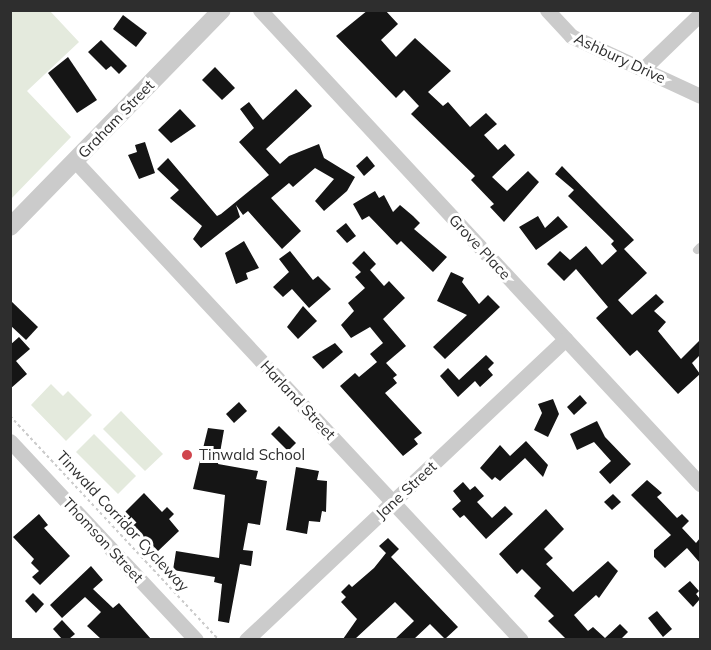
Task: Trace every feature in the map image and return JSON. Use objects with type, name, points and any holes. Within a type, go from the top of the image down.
[{"type":"street","name":"Graham Street","points":[[10,227],[222,10]]},
{"type":"street","name":"Grove Place","points":[[260,10],[700,484]]},
{"type":"street","name":"Ashbury Drive","points":[[547,10],[571,36],[700,96]]},
{"type":"street","points":[[643,69],[700,14]]},
{"type":"street","name":"Harland Street","points":[[75,161],[520,639]]},
{"type":"street","name":"Jane Street","points":[[246,639],[565,339]]},
{"type":"street","name":"Thomson Street","points":[[10,441],[196,639]]},
{"type":"path","name":"Tinwald Corridor Cycleway","points":[[10,416],[219,639]]},
{"type":"shaded area","points":[[11,10],[50,11],[79,42],[27,91],[71,137],[11,199]]},
{"type":"shaded area","points":[[51,384],[63,396],[68,391],[92,415],[66,441],[31,405]]},
{"type":"shaded area","points":[[121,411],[163,454],[145,471],[103,429]]},
{"type":"shaded area","points":[[94,434],[136,476],[118,494],[76,452]]},
{"type":"building","points":[[368,10],[385,10],[398,24],[381,40],[396,57],[415,38],[451,71],[428,92],[443,106],[448,102],[470,127],[486,113],[497,124],[484,135],[498,150],[505,144],[515,155],[492,177],[507,191],[528,171],[539,182],[504,222],[490,207],[494,204],[471,180],[475,176],[411,114],[419,106],[404,90],[396,98],[336,36]]},
{"type":"building","points":[[123,15],[147,33],[136,47],[113,29]]},
{"type":"building","points":[[101,40],[127,66],[119,74],[111,66],[106,70],[88,52]]},
{"type":"building","points":[[68,57],[97,100],[77,113],[48,73]]},
{"type":"building","points":[[215,67],[235,88],[222,100],[202,80]]},
{"type":"building","points":[[296,89],[312,106],[266,149],[280,164],[289,156],[319,144],[324,158],[355,177],[347,191],[324,211],[315,201],[334,179],[315,168],[293,187],[289,183],[271,198],[301,231],[282,249],[248,211],[243,215],[236,205],[240,217],[201,248],[193,239],[202,226],[170,198],[179,190],[157,169],[168,158],[217,216],[221,214],[269,175],[239,142],[254,128],[240,109],[249,102],[263,120]]},
{"type":"building","points":[[180,109],[196,126],[171,143],[158,130]]},
{"type":"building","points":[[145,142],[155,173],[139,179],[128,155],[137,152],[135,145]]},
{"type":"building","points":[[367,156],[375,166],[364,176],[356,166]]},
{"type":"building","points":[[562,166],[634,240],[624,249],[647,273],[618,300],[632,315],[656,294],[664,302],[654,311],[666,322],[658,331],[681,359],[700,340],[700,355],[692,363],[700,374],[678,394],[637,350],[630,356],[596,318],[608,307],[576,269],[564,281],[547,264],[560,251],[570,260],[586,246],[602,265],[617,251],[611,244],[614,241],[568,196],[574,190],[555,174]]},
{"type":"building","points":[[375,191],[379,198],[384,195],[393,212],[400,205],[413,216],[420,223],[414,229],[447,257],[433,272],[401,241],[397,245],[369,216],[362,220],[353,204]]},
{"type":"building","points":[[538,216],[545,228],[558,216],[568,227],[536,250],[519,227]]},
{"type":"building","points":[[346,223],[356,236],[347,243],[336,231]]},
{"type":"building","points":[[244,241],[259,268],[246,273],[248,279],[236,284],[225,253]]},
{"type":"building","points":[[290,251],[313,280],[318,276],[331,289],[309,308],[292,289],[283,297],[273,287],[289,272],[279,259]]},
{"type":"building","points":[[364,251],[376,264],[370,270],[384,286],[389,281],[405,298],[383,319],[406,346],[386,363],[397,375],[393,378],[397,383],[385,393],[422,433],[414,439],[418,444],[403,456],[340,386],[355,373],[359,377],[377,362],[370,354],[383,343],[370,327],[351,338],[341,325],[354,311],[348,303],[365,288],[355,277],[361,272],[352,263]]},
{"type":"building","points":[[451,272],[464,278],[462,282],[479,304],[488,295],[500,307],[445,359],[433,347],[467,315],[437,301]]},
{"type":"building","points":[[10,300],[38,327],[26,340],[10,325]]},
{"type":"building","points":[[303,306],[317,321],[298,339],[287,327]]},
{"type":"building","points":[[19,337],[30,349],[16,361],[27,374],[10,389],[10,345]]},
{"type":"building","points":[[335,343],[343,352],[323,369],[312,357]]},
{"type":"building","points":[[486,355],[494,363],[488,369],[493,375],[480,387],[475,381],[458,397],[440,376],[448,368],[459,380]]},
{"type":"building","points":[[580,395],[587,403],[574,415],[567,407]]},
{"type":"building","points":[[553,399],[559,414],[548,437],[534,430],[542,413],[538,404]]},
{"type":"building","points":[[239,402],[247,411],[234,423],[226,414]]},
{"type":"building","points":[[597,421],[605,437],[631,464],[610,484],[599,472],[611,461],[594,442],[577,450],[570,434]]},
{"type":"building","points":[[279,426],[296,443],[288,451],[271,434]]},
{"type":"building","points":[[208,428],[224,430],[218,464],[258,471],[256,479],[267,481],[260,525],[248,523],[243,550],[253,551],[251,566],[240,564],[229,623],[218,621],[222,584],[214,582],[215,577],[173,570],[176,551],[219,558],[225,495],[193,489]]},
{"type":"building","points":[[526,441],[548,465],[543,477],[525,458],[500,481],[495,477],[492,480],[480,468],[500,445],[510,456]]},
{"type":"building","points":[[296,467],[319,471],[317,480],[327,481],[326,512],[322,511],[320,522],[309,521],[307,534],[286,530]]},
{"type":"building","points":[[647,480],[662,493],[657,497],[677,518],[682,514],[689,521],[682,528],[696,543],[700,538],[700,563],[687,548],[665,568],[654,557],[654,550],[671,535],[631,495]]},
{"type":"building","points":[[463,482],[470,490],[475,486],[484,496],[477,502],[492,518],[505,506],[513,514],[486,539],[464,515],[460,518],[452,509],[461,501],[453,491]]},
{"type":"building","points":[[144,493],[162,512],[167,507],[174,514],[169,519],[179,531],[157,552],[122,515]]},
{"type":"building","points":[[613,494],[621,502],[612,510],[604,502]]},
{"type":"building","points":[[546,509],[564,529],[544,549],[553,558],[546,564],[573,592],[608,561],[618,571],[599,598],[596,595],[574,615],[588,631],[593,627],[605,638],[620,624],[628,632],[621,639],[566,639],[548,621],[554,616],[534,596],[541,588],[522,569],[517,574],[499,554]]},
{"type":"building","points":[[39,514],[48,525],[44,528],[70,556],[40,585],[32,577],[39,571],[31,563],[34,559],[13,537]]},
{"type":"building","points":[[388,538],[399,549],[391,557],[458,627],[445,639],[430,624],[414,639],[395,639],[414,621],[395,602],[355,639],[343,639],[357,619],[341,602],[346,597],[341,592],[349,584],[352,587],[374,568],[386,553],[379,546]]},
{"type":"building","points":[[91,566],[103,580],[93,589],[113,608],[119,603],[151,639],[101,639],[87,626],[101,612],[85,597],[62,618],[50,605]]},
{"type":"building","points":[[690,581],[699,591],[696,594],[700,599],[693,607],[678,591]]},
{"type":"building","points":[[33,593],[44,604],[36,613],[25,601]]},
{"type":"building","points":[[657,611],[672,629],[663,637],[648,618]]},
{"type":"building","points":[[62,620],[75,634],[69,639],[62,639],[53,629]]},
{"type":"place","name":"Tinwald School","points":[[187,455]]}]
